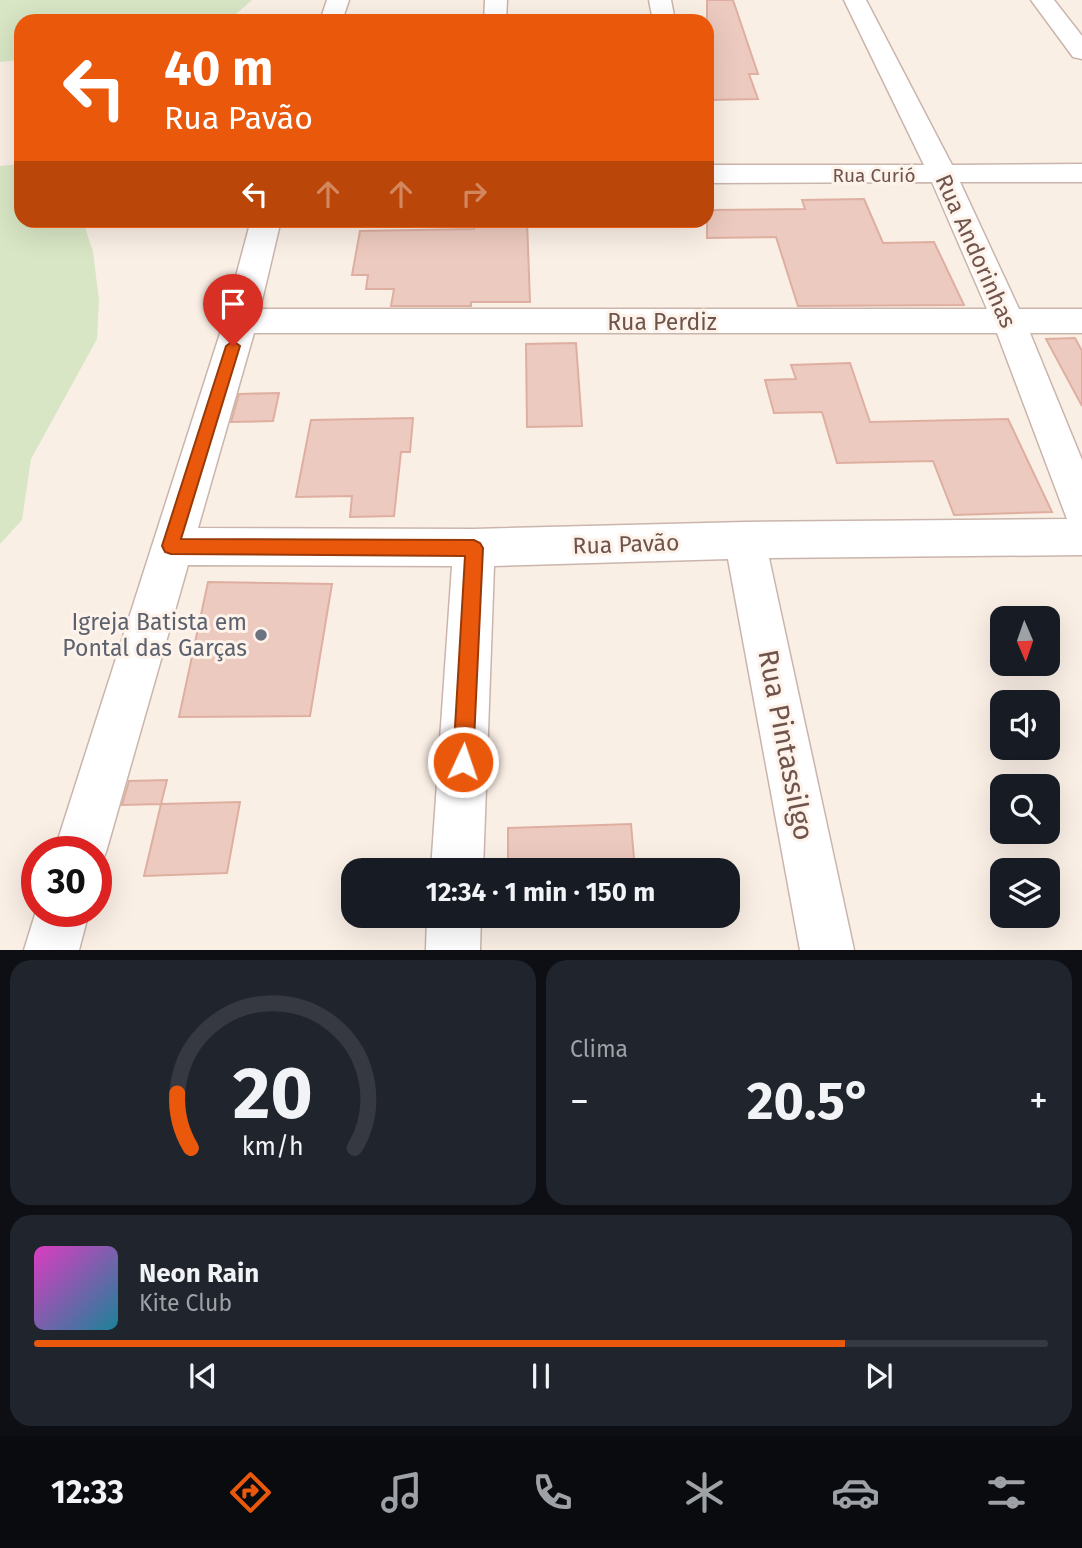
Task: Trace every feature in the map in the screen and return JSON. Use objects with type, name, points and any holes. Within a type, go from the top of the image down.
[{"type":"street","name":"Rua Andorinhas","points":[[855,0],[943,176],[1009,322],[1082,509]]},
{"type":"street","points":[[1042,0],[1082,52]]},
{"type":"street","name":"Rua Curió","points":[[714,174],[943,176],[1082,173]]},
{"type":"street","points":[[85,836],[241,321],[264,228]]},
{"type":"street","name":"Rua Perdiz","points":[[241,321],[1082,321]]},
{"type":"street","name":"Rua Pavão","points":[[171,546],[474,548],[745,540],[1082,537]]},
{"type":"street","name":"Rua Pintassilgo","points":[[745,540],[827,950]]},
{"type":"street","points":[[458,858],[474,548]]},
{"type":"street","points":[[51,950],[58,927]]},
{"type":"street","points":[[453,950],[454,928]]},
{"type":"green space","points":[[0,0],[252,0],[236,14],[14,14],[14,61],[0,62]]},
{"type":"green space","points":[[14,165],[14,228],[85,228],[93,252],[99,300],[97,339],[31,459],[22,520],[0,544],[0,166]]},
{"type":"building","points":[[707,0],[733,0],[758,74],[749,74],[758,99],[714,100],[714,14],[707,14]]},
{"type":"building","points":[[864,199],[883,243],[934,242],[964,305],[798,306],[776,237],[707,238],[707,228],[714,228],[714,210],[805,209],[802,200]]},
{"type":"building","points":[[527,228],[530,302],[471,302],[471,306],[391,306],[394,289],[366,289],[368,275],[352,275],[360,231]]},
{"type":"building","points":[[1075,338],[1082,351],[1082,406],[1046,339]]},
{"type":"building","points":[[576,343],[582,426],[527,427],[526,344]]},
{"type":"building","points":[[850,363],[870,422],[1008,419],[1052,512],[954,515],[933,461],[837,463],[822,412],[774,413],[765,380],[796,379],[791,365]]},
{"type":"building","points":[[279,393],[273,421],[231,422],[239,394]]},
{"type":"building","points":[[413,418],[410,452],[401,452],[394,516],[350,517],[352,496],[296,497],[311,420]]},
{"type":"building","points":[[208,582],[332,584],[310,716],[179,717]]},
{"type":"building","points":[[167,780],[161,804],[122,805],[129,781]]},
{"type":"building","points":[[240,802],[227,873],[144,876],[161,804]]},
{"type":"building","points":[[631,824],[634,858],[508,858],[508,828]]},
{"type":"place","name":"Igreja Batista em Pontal das Garças","points":[[261,635]]},
{"type":"route","points":[[233,346],[171,546],[474,548],[463,762]]}]
